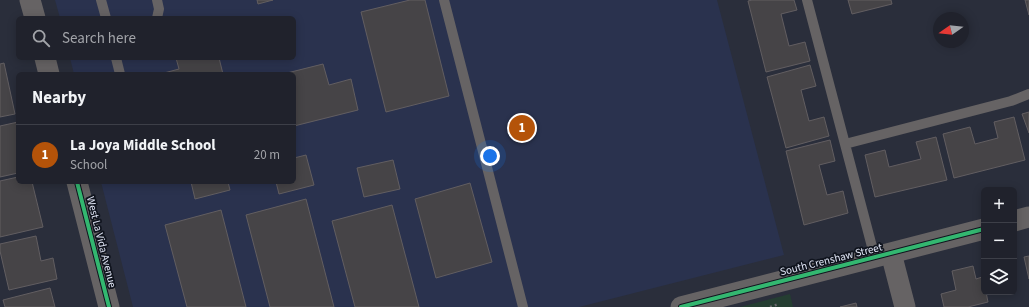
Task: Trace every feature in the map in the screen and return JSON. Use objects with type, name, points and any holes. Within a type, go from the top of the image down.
[{"type":"street","points":[[30,0],[34,16]]},
{"type":"street","points":[[46,60],[49,72]]},
{"type":"street","name":"West La Vida Avenue","points":[[78,184],[109,307]]},
{"type":"street","points":[[1017,220],[1029,217]]},
{"type":"street","name":"South Crenshaw Street","points":[[681,307],[981,230]]},
{"type":"street","points":[[883,255],[905,307]]},
{"type":"lane","points":[[101,0],[105,16]]},
{"type":"lane","points":[[157,0],[159,9],[157,16]]},
{"type":"lane","points":[[444,0],[522,307]]},
{"type":"lane","points":[[807,0],[845,144],[883,255]]},
{"type":"lane","points":[[116,60],[120,72]]},
{"type":"lane","points":[[845,144],[1011,101],[1029,94]]},
{"type":"path","points":[[777,307],[779,303]]},
{"type":"shaded area","points":[[55,0],[717,0],[784,255],[579,307],[133,307],[102,184],[296,184],[296,72],[74,72],[70,60],[296,60],[296,16],[59,16]]},
{"type":"green space","points":[[790,294],[793,307],[740,307]]},
{"type":"building","points":[[257,0],[273,0],[258,4]]},
{"type":"building","points":[[410,0],[425,0],[449,96],[386,112],[361,12]]},
{"type":"building","points":[[794,0],[797,10],[781,14],[789,46],[805,42],[810,61],[766,72],[748,1]]},
{"type":"building","points":[[848,0],[891,0],[892,4],[852,14]]},
{"type":"building","points":[[1025,0],[1029,0],[1029,15]]},
{"type":"building","points":[[177,60],[220,60],[222,72],[168,72],[179,69]]},
{"type":"building","points":[[4,63],[15,114],[0,117],[0,64]]},
{"type":"building","points":[[323,64],[329,85],[351,79],[358,110],[296,126],[296,72],[291,72]]},
{"type":"building","points":[[810,65],[816,86],[801,90],[809,121],[824,117],[829,136],[786,148],[767,77]]},
{"type":"building","points":[[1029,112],[1029,133],[1022,114]]},
{"type":"building","points":[[1014,117],[1025,160],[954,178],[943,134],[970,127],[975,144],[998,138],[994,122]]},
{"type":"building","points":[[16,122],[16,173],[0,177],[0,126]]},
{"type":"building","points":[[936,137],[947,180],[875,197],[865,155],[885,150],[889,167],[921,159],[916,142]]},
{"type":"building","points":[[830,140],[835,161],[819,165],[827,195],[843,191],[848,213],[804,225],[786,151]]},
{"type":"building","points":[[306,155],[314,185],[279,194],[276,184],[296,184],[296,158]]},
{"type":"building","points":[[393,160],[400,189],[364,197],[357,168]]},
{"type":"building","points":[[16,177],[16,184],[32,184],[43,227],[0,237],[0,181]]},
{"type":"building","points":[[470,183],[492,262],[436,278],[415,199]]},
{"type":"building","points":[[191,184],[228,184],[230,190],[195,199]]},
{"type":"building","points":[[306,199],[334,307],[270,307],[246,215]]},
{"type":"building","points":[[392,205],[419,307],[355,307],[332,221]]},
{"type":"building","points":[[221,210],[246,307],[187,307],[165,225]]},
{"type":"building","points":[[36,236],[41,261],[53,258],[57,279],[9,290],[0,251],[0,244]]},
{"type":"building","points":[[1029,256],[1029,279],[1024,257]]},
{"type":"building","points":[[973,266],[976,279],[981,277],[981,295],[987,295],[988,302],[968,307],[944,307],[941,294],[956,290],[952,271]]},
{"type":"building","points":[[50,288],[55,307],[5,307],[3,300]]},
{"type":"building","points":[[856,303],[857,307],[840,307]]},
{"type":"cycle path","points":[[78,184],[109,307]]},
{"type":"cycle path","points":[[681,307],[981,230]]},
{"type":"place","name":"La Joya Middle School","points":[[522,128]]}]
